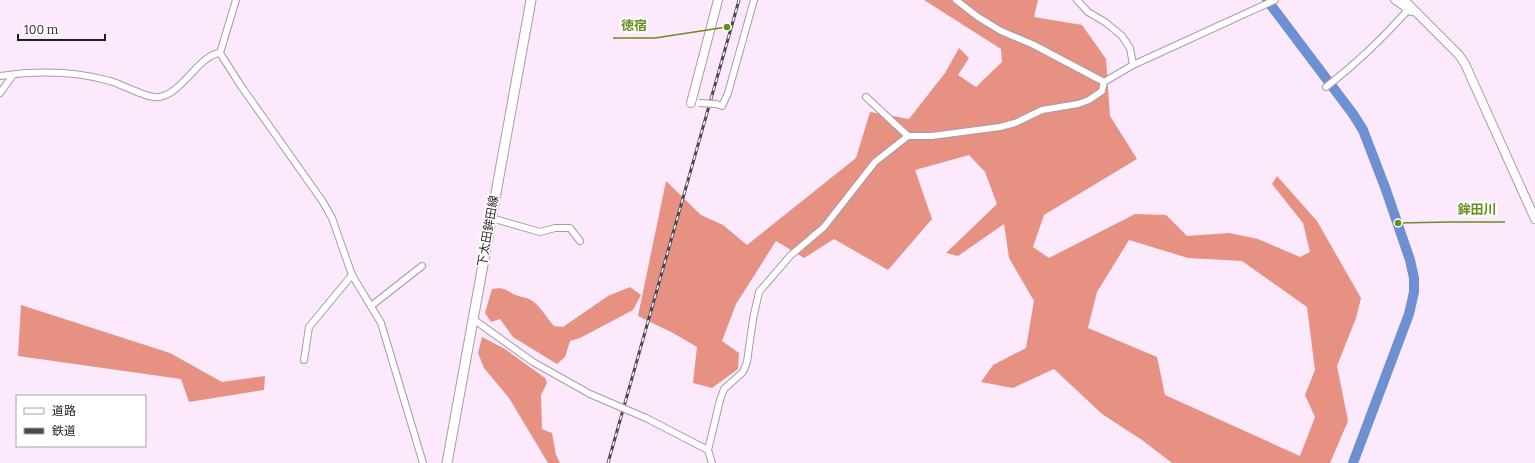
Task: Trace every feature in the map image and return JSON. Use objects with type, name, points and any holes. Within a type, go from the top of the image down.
[{"type":"main road","name":"下太田鉾田線","points":[[447,463],[531,0]]},
{"type":"street","points":[[236,0],[220,53],[241,86],[324,202],[332,218],[345,251],[352,275],[382,323],[423,463]]},
{"type":"street","points":[[718,0],[695,103],[716,104],[722,106],[728,93],[754,0]]},
{"type":"street","points":[[956,0],[978,17],[1001,31],[1034,45],[1104,82]]},
{"type":"street","points":[[1077,0],[1088,12],[1105,22],[1122,36],[1130,48],[1133,65]]},
{"type":"street","points":[[712,463],[708,450],[724,389],[743,372],[747,362],[752,319],[759,292],[790,256],[824,227],[874,162],[908,136],[932,136],[1000,127],[1015,123],[1042,110],[1078,104],[1089,100],[1102,91],[1104,82],[1133,65],[1275,0]]},
{"type":"street","points":[[1394,0],[1424,21]]},
{"type":"street","points":[[1404,0],[1459,55],[1465,64],[1535,219]]},
{"type":"street","points":[[1326,87],[1356,63],[1408,10]]},
{"type":"street","points":[[0,76],[31,73],[80,74],[110,81],[139,93],[159,97],[170,92],[184,81],[208,58],[215,53],[220,53]]},
{"type":"street","points":[[0,94],[13,75]]},
{"type":"street","points":[[866,97],[908,136]]},
{"type":"street","points":[[491,218],[540,232],[555,228],[570,228],[580,241]]},
{"type":"street","points":[[371,306],[422,266]]},
{"type":"street","points":[[304,360],[309,327],[352,275]]},
{"type":"street","points":[[473,319],[533,362],[590,394],[646,418],[708,450]]},
{"type":"shaded area","points":[[924,0],[1038,0],[1034,17],[1082,25],[1106,59],[1110,116],[1137,159],[1044,215],[1033,247],[1049,258],[1135,214],[1166,215],[1187,236],[1229,233],[1258,239],[1300,257],[1310,252],[1303,223],[1272,184],[1277,176],[1317,221],[1361,298],[1356,318],[1337,366],[1348,421],[1330,463],[1172,463],[1142,440],[1102,414],[1054,369],[1013,388],[981,382],[993,365],[1026,348],[1034,301],[1009,258],[1004,224],[958,256],[946,253],[997,204],[985,172],[969,155],[915,170],[932,219],[888,270],[834,239],[804,258],[776,241],[736,304],[722,341],[739,353],[738,369],[712,388],[693,383],[697,347],[673,333],[638,316],[666,181],[701,215],[723,225],[747,245],[856,158],[870,112],[909,119],[945,73],[959,48],[969,58],[958,75],[976,87],[1002,62],[1001,49]],"holes":[[[1129,240],[1188,258],[1242,261],[1307,307],[1315,370],[1305,395],[1315,417],[1300,456],[1165,395],[1157,357],[1088,328],[1097,292]]]},
{"type":"shaded area","points":[[630,287],[641,295],[633,310],[580,338],[570,341],[565,357],[557,364],[513,337],[500,319],[491,322],[485,313],[492,289],[504,289],[518,296],[531,300],[538,305],[554,326],[563,327],[608,296]]},
{"type":"shaded area","points":[[21,305],[170,353],[222,382],[265,376],[264,390],[189,402],[181,379],[18,356]]},
{"type":"shaded area","points":[[482,337],[505,349],[545,378],[547,383],[541,395],[542,429],[552,433],[556,455],[560,463],[548,463],[509,398],[484,368],[478,353]]},
{"type":"waterway","points":[[1267,0],[1353,114],[1363,130],[1386,190],[1410,260],[1414,278],[1414,292],[1409,314],[1353,463]]},
{"type":"railway","points":[[608,463],[739,0]]},
{"type":"place","name":"徳宿","points":[[727,27]]},
{"type":"place","name":"鉾田川","points":[[1398,223]]}]
